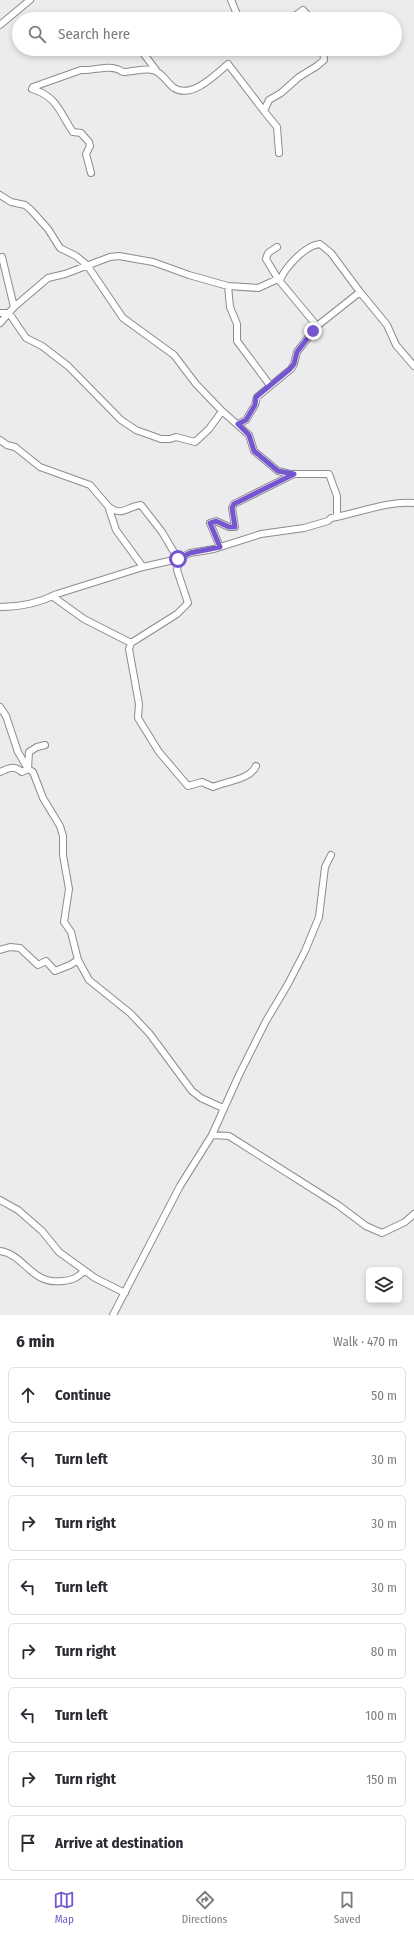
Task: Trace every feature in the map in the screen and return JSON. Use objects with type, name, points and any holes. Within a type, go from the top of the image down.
[{"type":"street","points":[[16,12],[30,0]]},
{"type":"street","points":[[231,0],[236,12]]},
{"type":"street","points":[[0,25],[12,15]]},
{"type":"street","points":[[145,56],[156,70],[175,88],[186,90],[195,88],[228,64],[277,127],[279,153]]},
{"type":"street","points":[[264,111],[269,100],[281,93],[298,77],[317,66],[324,60],[324,56]]},
{"type":"street","points":[[91,173],[86,154],[90,146],[90,142],[81,133],[72,132],[57,104],[43,93],[32,88],[81,70],[89,72],[116,67],[122,72],[147,69],[156,70]]},
{"type":"street","points":[[0,195],[11,202],[24,205],[31,210],[48,229],[60,248],[76,256],[87,265],[123,318],[174,355],[196,384],[222,411],[249,435],[254,451],[278,471],[294,474],[329,474],[337,496],[337,517]]},
{"type":"street","points":[[0,323],[14,307],[48,278],[65,274],[110,257],[119,256],[153,262],[189,275],[228,286],[258,288],[279,280],[285,269],[295,260],[310,248],[320,244],[330,253],[387,325],[396,345],[414,366]]},
{"type":"street","points":[[277,247],[268,254],[266,259],[279,280],[317,326]]},
{"type":"street","points":[[2,257],[14,307]]},
{"type":"street","points":[[228,286],[230,307],[237,324],[238,342],[271,385]]},
{"type":"street","points":[[238,424],[246,420],[255,405],[256,397],[294,364],[297,352],[317,326],[360,292]]},
{"type":"street","points":[[0,313],[9,313]]},
{"type":"street","points":[[9,313],[26,338],[42,346],[68,366],[121,420],[136,430],[161,439],[170,440],[176,437],[195,442],[209,428],[222,411]]},
{"type":"street","points":[[0,440],[7,445],[15,447],[40,467],[90,485],[108,506],[117,512],[124,512],[135,506],[142,505],[162,532],[178,559],[178,570],[188,603],[177,614],[131,643],[129,649],[139,704],[137,711],[138,718],[159,752],[182,781],[188,786],[202,782],[213,786],[220,782],[248,774],[254,770],[256,766]]},
{"type":"street","points":[[220,547],[210,523],[216,521],[229,527],[235,527],[232,508],[234,504],[294,474]]},
{"type":"street","points":[[0,607],[12,608],[45,600],[52,596],[143,567],[178,559],[190,553],[220,547],[261,534],[304,528],[337,517],[389,504],[404,502],[414,503]]},
{"type":"street","points":[[108,506],[116,530],[143,567]]},
{"type":"street","points":[[52,596],[84,619],[131,643]]},
{"type":"street","points":[[0,707],[6,716],[18,752],[28,769],[32,772],[43,798],[60,826],[63,836],[63,855],[69,889],[64,922],[71,932],[78,960],[88,980],[130,1013],[149,1033],[192,1091],[201,1098],[223,1108]]},
{"type":"street","points":[[28,769],[29,752],[36,747],[45,745]]},
{"type":"street","points":[[0,772],[11,767],[15,767],[22,772],[28,769]]},
{"type":"street","points":[[114,1315],[180,1186],[212,1135],[223,1108],[266,1021],[305,952],[319,917],[325,867],[331,855]]},
{"type":"street","points":[[0,950],[10,947],[20,948],[38,965],[46,961],[55,971],[78,960]]},
{"type":"street","points":[[212,1135],[229,1136],[338,1205],[366,1226],[382,1233],[405,1222],[414,1214]]},
{"type":"street","points":[[0,1200],[18,1210],[42,1231],[59,1252],[84,1271],[125,1293]]},
{"type":"street","points":[[0,1251],[15,1258],[43,1280],[61,1282],[77,1279],[84,1271]]},
{"type":"route","points":[[178,559],[199,550],[220,547],[210,523],[216,521],[229,527],[235,527],[232,508],[234,504],[242,498],[287,479],[294,474],[278,471],[254,451],[249,435],[238,424],[246,420],[255,405],[256,397],[290,369],[294,364],[297,352],[313,331]]}]
